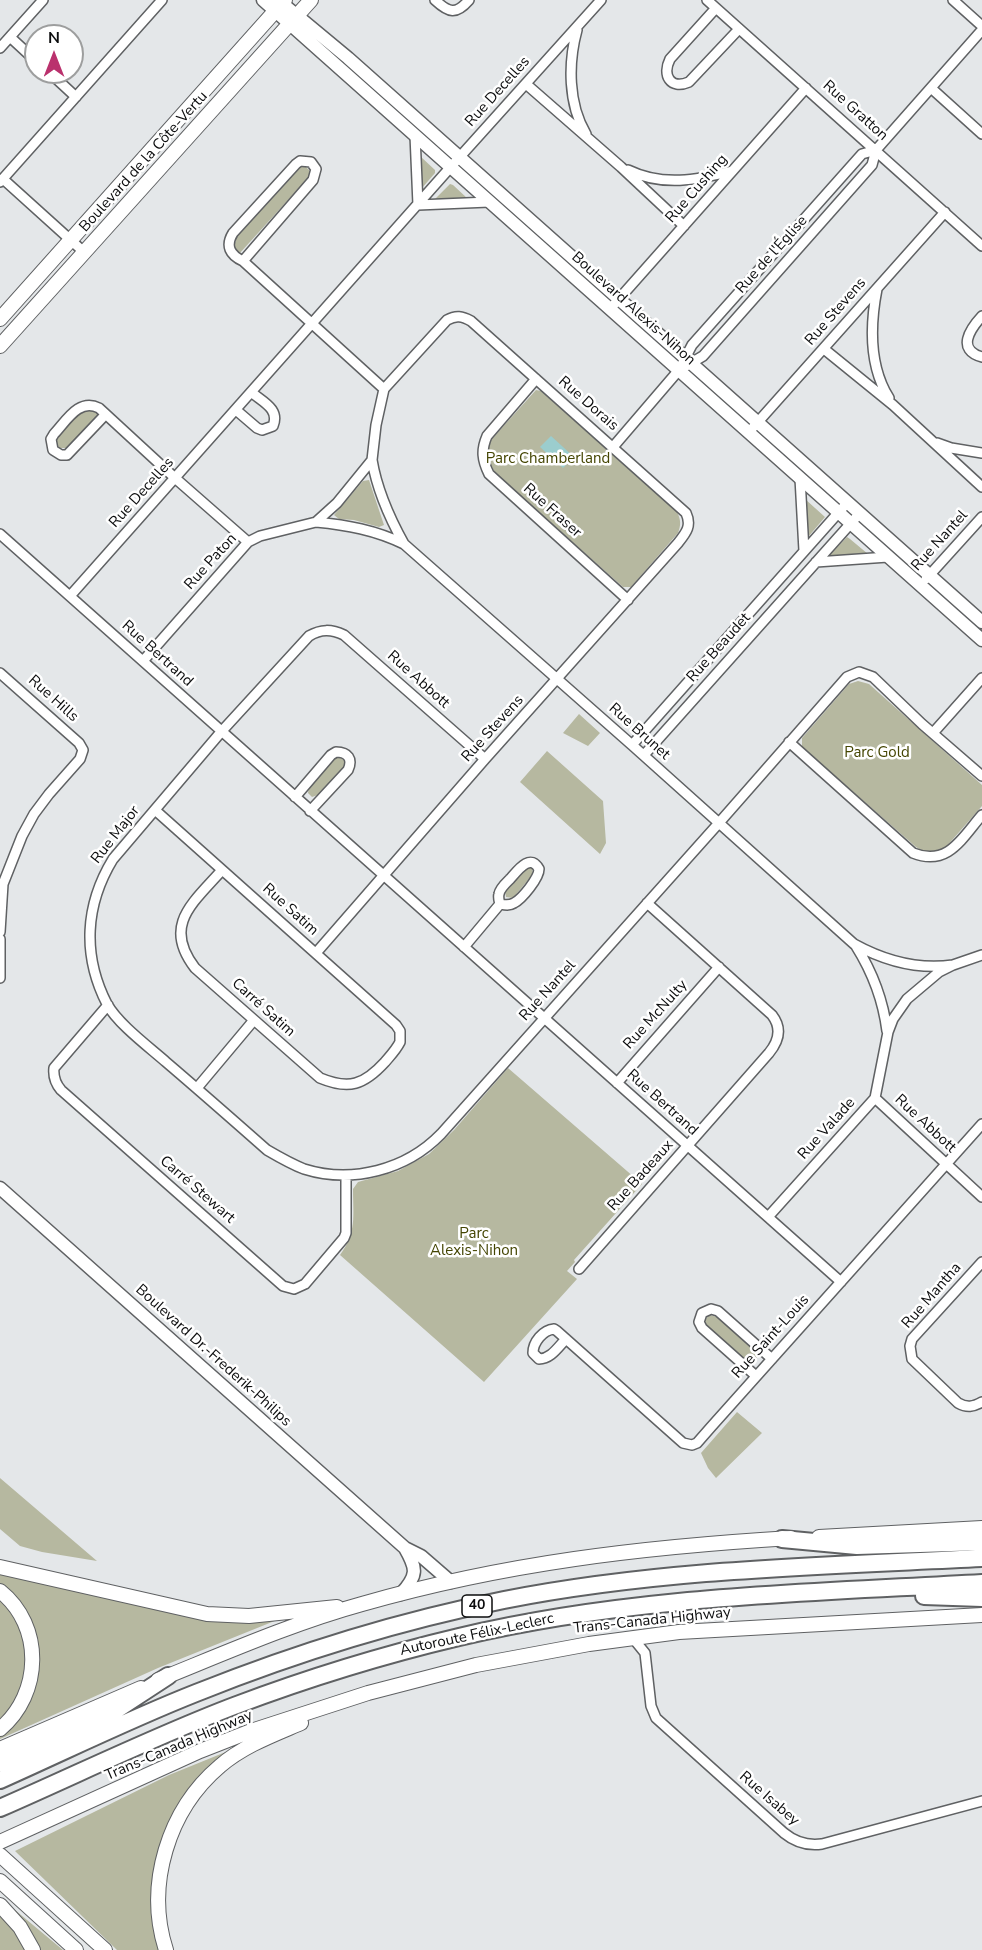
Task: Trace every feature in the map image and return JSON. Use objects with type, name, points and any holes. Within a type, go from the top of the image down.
[{"type":"highway","points":[[783,1539],[857,1546],[982,1542]]},
{"type":"highway","name":"Autoroute Félix-Leclerc","points":[[0,1780],[164,1707],[258,1669],[378,1631],[471,1608],[562,1590],[678,1575],[982,1558]]},
{"type":"highway","name":"Autoroute Félix-Leclerc","points":[[0,1808],[233,1706],[327,1673],[491,1630],[597,1611],[688,1600],[982,1583]]},
{"type":"highway","points":[[800,1593],[982,1598]]},
{"type":"highway","points":[[0,1763],[116,1710],[168,1676]]},
{"type":"main road","name":"Boulevard de la Côte-Vertu","points":[[0,346],[311,0]]},
{"type":"main road","name":"Boulevard de la Côte-Vertu","points":[[0,319],[280,3]]},
{"type":"main road","points":[[0,1749],[254,1641],[360,1604],[401,1593],[538,1564],[608,1553],[690,1544],[982,1528]]},
{"type":"main road","points":[[0,1567],[207,1614],[258,1615],[360,1604]]},
{"type":"main road","points":[[0,1592],[11,1602],[23,1620],[30,1638],[33,1658],[31,1680],[22,1701],[10,1720],[0,1729]]},
{"type":"main road","name":"Trans-Canada Highway","points":[[0,1842],[251,1731],[357,1697],[497,1660],[655,1635],[732,1628],[982,1615]]},
{"type":"main road","points":[[166,1950],[158,1906],[161,1868],[172,1831],[192,1795],[220,1766],[242,1750],[357,1697]]},
{"type":"main road","points":[[5,1860],[102,1949]]},
{"type":"main road","points":[[0,1881],[76,1950]]},
{"type":"main road","points":[[0,1905],[20,1927],[33,1950]]},
{"type":"street","points":[[0,48],[43,0]]},
{"type":"street","points":[[85,252],[1,180],[162,0]]},
{"type":"street","name":"Boulevard Alexis-Nihon","points":[[263,0],[280,3],[450,168],[614,304],[688,360],[800,478],[982,640]]},
{"type":"street","points":[[435,0],[453,11],[470,0]]},
{"type":"street","name":"Rue Decelles","points":[[70,596],[601,0]]},
{"type":"street","name":"Rue Gratton","points":[[707,0],[982,246]]},
{"type":"street","points":[[953,0],[982,28]]},
{"type":"street","points":[[716,8],[670,59],[666,66],[666,75],[670,80],[682,85],[689,82],[739,29]]},
{"type":"street","name":"Boulevard Alexis-Nihon","points":[[294,19],[460,157],[614,304],[679,370],[848,502],[982,622]]},
{"type":"street","points":[[578,26],[571,63],[573,95],[581,126],[590,141]]},
{"type":"street","name":"Rue de l'Église","points":[[688,360],[703,356],[872,165],[876,150],[982,28]]},
{"type":"street","points":[[10,37],[24,50]]},
{"type":"street","points":[[62,84],[76,97]]},
{"type":"street","points":[[526,84],[684,226]]},
{"type":"street","name":"Rue Cushing","points":[[614,304],[806,88]]},
{"type":"street","points":[[931,88],[982,134]]},
{"type":"street","points":[[415,135],[418,205],[489,202]]},
{"type":"street","name":"Rue de l'Église","points":[[613,447],[688,360],[692,345],[862,154],[876,150]]},
{"type":"street","points":[[243,261],[313,180],[316,169],[311,162],[300,161],[296,164],[233,233],[230,237],[229,249],[235,257],[243,261],[384,388],[376,425],[372,460]]},
{"type":"street","points":[[621,167],[648,177],[672,181],[696,179],[732,170]]},
{"type":"street","name":"Rue Stevens","points":[[753,427],[945,212]]},
{"type":"street","points":[[877,289],[873,318],[874,354],[881,385],[893,405]]},
{"type":"street","name":"Rue Dorais","points":[[384,388],[447,320],[458,316],[471,321],[682,508],[689,523]]},
{"type":"street","points":[[982,316],[968,334],[970,350],[982,357]]},
{"type":"street","points":[[824,349],[893,405],[982,487]]},
{"type":"street","name":"Rue Fraser","points":[[536,379],[487,436],[483,445],[484,465],[489,474],[627,600]]},
{"type":"street","points":[[236,410],[256,428],[262,430],[273,426],[275,416],[273,411],[251,392]]},
{"type":"street","points":[[105,415],[71,452],[61,456],[53,450],[51,439],[78,407],[92,405],[99,408],[248,543]]},
{"type":"street","points":[[932,441],[951,448],[982,453]]},
{"type":"street","name":"Rue Paton","points":[[143,661],[248,543],[260,536],[315,522],[337,503],[372,460]]},
{"type":"street","name":"Rue Brunet","points":[[372,460],[379,490],[390,520],[404,544]]},
{"type":"street","points":[[800,478],[804,551]]},
{"type":"street","name":"Rue Beaudet","points":[[632,745],[848,502]]},
{"type":"street","name":"Rue Beaudet","points":[[644,755],[860,513]]},
{"type":"street","name":"Rue Nantel","points":[[921,585],[982,517]]},
{"type":"street","name":"Rue Brunet","points":[[315,522],[369,530],[404,544],[854,944],[870,952],[923,968],[953,965]]},
{"type":"street","name":"Rue Stevens","points":[[315,953],[678,543],[688,530],[689,523]]},
{"type":"street","name":"Rue Bertrand","points":[[0,534],[841,1282]]},
{"type":"street","points":[[816,562],[888,557]]},
{"type":"street","name":"Rue Major","points":[[197,1088],[132,1032],[108,1005],[97,977],[90,946],[90,925],[96,893],[112,859],[221,732],[309,636],[317,631],[326,630]]},
{"type":"street","name":"Rue Abbott","points":[[326,630],[337,632],[350,640],[485,759]]},
{"type":"street","name":"Rue Nantel","points":[[197,1088],[267,1150],[293,1164],[306,1169],[346,1176],[389,1167],[433,1142],[847,677],[859,672],[873,677],[933,733]]},
{"type":"street","name":"Rue Hills","points":[[0,673],[79,743],[83,750],[80,759],[34,814],[2,882]]},
{"type":"street","points":[[982,678],[933,733],[982,776]]},
{"type":"street","points":[[789,742],[913,853],[922,857],[942,856],[951,850],[982,814]]},
{"type":"street","points":[[295,796],[331,755],[336,752],[346,754],[350,759],[348,770],[310,811]]},
{"type":"street","name":"Rue Satim","points":[[155,810],[396,1025],[400,1036]]},
{"type":"street","points":[[464,947],[500,904],[501,889],[521,866],[527,862],[537,865],[538,877],[517,902],[511,905],[500,904]]},
{"type":"street","name":"Carré Satim","points":[[222,870],[183,916],[181,943],[186,956],[195,968],[320,1078],[332,1083],[356,1084],[367,1079],[397,1048],[400,1036]]},
{"type":"street","points":[[0,932],[2,882]]},
{"type":"street","points":[[647,903],[719,968]]},
{"type":"street","points":[[0,939],[0,978]]},
{"type":"street","name":"Rue Brunet","points":[[854,944],[878,988],[888,1032]]},
{"type":"street","name":"Rue Valade","points":[[768,1216],[875,1098],[888,1032],[893,1019],[907,999],[931,978],[953,965],[982,955]]},
{"type":"street","name":"Rue Badeaux","points":[[579,1269],[774,1047],[778,1030],[772,1015],[719,968]]},
{"type":"street","name":"Rue McNulty","points":[[616,1083],[719,968]]},
{"type":"street","name":"Carré Stewart","points":[[108,1005],[54,1068],[53,1075],[56,1084],[283,1286],[294,1289],[305,1284],[344,1238],[346,1233],[346,1176]]},
{"type":"street","points":[[197,1088],[254,1020]]},
{"type":"street","name":"Rue Abbott","points":[[875,1098],[982,1197]]},
{"type":"street","name":"Rue Saint-Louis","points":[[566,1339],[687,1445],[697,1443],[982,1124]]},
{"type":"street","name":"Boulevard Dr.-Frederik-Philips","points":[[0,1188],[405,1548],[421,1556],[451,1582]]},
{"type":"street","name":"Rue Mantha","points":[[982,1262],[912,1340],[910,1353],[912,1359],[958,1403],[974,1407],[982,1402]]},
{"type":"street","points":[[756,1377],[702,1328],[699,1322],[702,1313],[708,1310],[718,1311],[772,1359]]},
{"type":"street","points":[[401,1593],[415,1574],[414,1563],[405,1548]]},
{"type":"street","points":[[632,1638],[645,1653],[655,1635]]},
{"type":"street","name":"Rue Isabey","points":[[645,1653],[651,1708],[656,1718],[784,1833],[795,1840],[808,1845],[822,1844],[982,1801]]},
{"type":"green space","points":[[420,156],[435,170],[422,188]]},
{"type":"green space","points":[[304,165],[310,171],[309,177],[239,254],[234,246],[238,234],[298,167]]},
{"type":"green space","points":[[450,184],[453,185],[467,198],[435,199]]},
{"type":"green space","name":"Parc Chamberland","points":[[536,390],[541,391],[677,512],[680,522],[678,533],[631,587],[623,587],[496,474],[492,466],[488,454],[490,441]]},
{"type":"green space","points":[[88,409],[97,411],[97,415],[68,448],[60,448],[56,444],[63,429]]},
{"type":"green space","points":[[369,480],[384,525],[379,527],[354,520],[339,519],[334,515],[363,481]]},
{"type":"green space","points":[[805,499],[825,517],[808,537],[807,535]]},
{"type":"green space","points":[[847,537],[850,539],[868,554],[829,556]]},
{"type":"green space","name":"Parc Gold","points":[[858,681],[869,684],[982,785],[982,806],[946,847],[927,852],[916,847],[802,747],[802,738],[849,684]]},
{"type":"green space","points":[[579,714],[600,733],[588,746],[563,733]]},
{"type":"green space","points":[[547,751],[603,801],[606,843],[600,854],[520,782]]},
{"type":"green space","points":[[339,757],[345,761],[344,767],[318,795],[312,797],[308,793],[309,787],[335,758]]},
{"type":"green space","points":[[526,867],[532,868],[533,874],[513,898],[506,897],[505,891]]},
{"type":"green space","name":"Parc Alexis-Nihon","points":[[508,1068],[642,1184],[574,1260],[575,1262],[567,1271],[577,1279],[484,1382],[340,1255],[352,1231],[353,1189],[358,1182],[398,1171],[429,1154],[454,1130]]},
{"type":"green space","points":[[709,1315],[718,1317],[755,1350],[758,1356],[755,1361],[749,1363],[746,1361],[706,1326],[705,1320]]},
{"type":"green space","points":[[737,1412],[762,1433],[716,1478],[701,1453]]},
{"type":"green space","points":[[0,1478],[97,1561],[20,1546],[0,1529]]},
{"type":"green space","points":[[0,1571],[140,1604],[276,1618],[277,1620],[158,1668],[0,1739],[37,1662],[0,1587]]},
{"type":"green space","points":[[0,1600],[20,1630],[25,1645],[26,1661],[19,1692],[0,1721]]},
{"type":"green space","points":[[238,1747],[167,1831],[161,1950],[117,1950],[15,1851],[169,1775]]},
{"type":"green space","points":[[15,1910],[63,1950],[37,1950],[13,1912]]},
{"type":"green space","points":[[0,1913],[14,1928],[26,1950],[0,1950]]},
{"type":"water","points":[[551,436],[574,457],[563,468],[540,447]]}]
